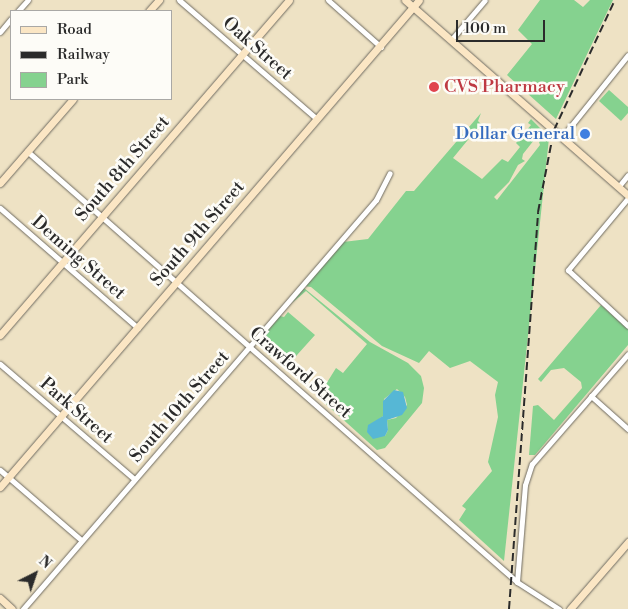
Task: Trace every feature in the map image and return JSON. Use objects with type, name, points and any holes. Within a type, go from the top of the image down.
[{"type":"street","points":[[19,10],[28,0]]},
{"type":"street","points":[[150,10],[159,0]]},
{"type":"street","name":"Oak Street","points":[[179,0],[317,119]]},
{"type":"street","name":"South 8th Street","points":[[0,335],[289,0]]},
{"type":"street","points":[[328,0],[381,47]]},
{"type":"street","points":[[405,0],[619,186],[628,196],[568,270],[628,326]]},
{"type":"street","name":"South 9th Street","points":[[0,487],[138,328],[175,282],[381,47],[419,0]]},
{"type":"street","points":[[451,40],[485,0]]},
{"type":"street","points":[[0,32],[10,20]]},
{"type":"street","points":[[562,137],[628,55]]},
{"type":"street","points":[[0,183],[72,100]]},
{"type":"street","name":"Crawford Street","points":[[27,151],[517,582],[560,609]]},
{"type":"street","name":"South 10th Street","points":[[23,609],[376,200],[390,173]]},
{"type":"street","points":[[619,186],[628,175]]},
{"type":"street","name":"Deming Street","points":[[0,208],[138,328]]},
{"type":"street","points":[[517,582],[528,474],[532,464],[628,354]]},
{"type":"street","name":"Park Street","points":[[0,364],[134,479]]},
{"type":"street","points":[[591,396],[628,429]]},
{"type":"street","points":[[0,470],[81,540]]},
{"type":"street","points":[[570,609],[628,542]]},
{"type":"street","points":[[0,598],[12,609]]},
{"type":"green space","points":[[540,0],[574,0],[583,7],[590,0],[613,0],[556,119],[507,75],[532,44],[518,30]]},
{"type":"green space","points":[[609,90],[628,107],[628,113],[621,121],[599,101]]},
{"type":"green space","points":[[481,113],[478,121],[481,124],[453,158],[482,179],[502,159],[508,162],[520,147],[516,143],[531,125],[528,123],[531,119],[542,130],[523,154],[522,159],[525,161],[518,165],[509,182],[494,197],[497,200],[540,145],[539,142],[546,136],[549,138],[504,561],[459,520],[466,509],[462,506],[492,471],[488,462],[498,417],[495,395],[498,382],[470,361],[450,368],[429,351],[419,363],[382,346],[311,287],[304,286],[343,242],[368,239],[406,191],[414,191]]},
{"type":"green space","points":[[304,288],[370,342],[408,363],[421,376],[424,388],[422,403],[385,448],[377,450],[318,397],[336,368],[343,373],[367,344],[306,291],[292,303]],"holes":[[[397,389],[405,397],[407,405],[396,418],[387,420],[388,430],[385,436],[379,419],[383,416],[384,399]]]},
{"type":"green space","points":[[601,305],[628,329],[628,345],[535,455],[529,455],[533,406],[538,405],[554,420],[582,388],[581,382],[564,368],[551,370],[541,382],[538,379]]},
{"type":"green space","points":[[288,312],[315,335],[288,365],[292,369],[289,372],[260,347],[262,341],[258,342],[280,316],[284,317]]},
{"type":"water","points":[[394,390],[403,392],[407,408],[402,415],[387,420],[388,430],[385,436],[373,439],[367,432],[368,425],[383,416],[383,401]]},
{"type":"railway","points":[[509,609],[538,212],[554,130],[615,0]]},
{"type":"place","name":"CVS Pharmacy","points":[[434,87]]},
{"type":"place","name":"Dollar General","points":[[585,134]]}]
